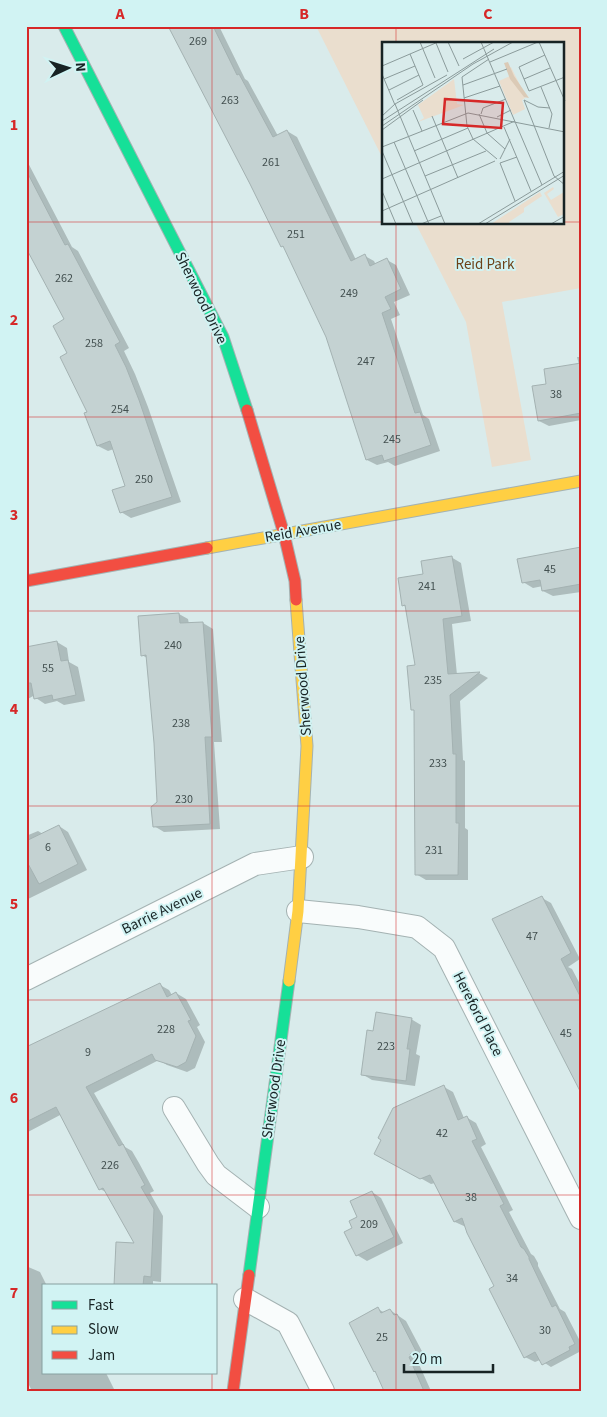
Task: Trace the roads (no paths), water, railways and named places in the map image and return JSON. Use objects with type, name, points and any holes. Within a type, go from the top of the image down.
[{"type":"street","name":"Sherwood Drive","points":[[64,26],[222,337],[250,420],[284,534],[295,581],[307,746],[298,911],[233,1391]]},
{"type":"street","name":"Reid Avenue","points":[[26,581],[581,482]]},
{"type":"street","name":"Barrie Avenue","points":[[26,979],[255,864],[302,858]]},
{"type":"street","name":"Hereford Place","points":[[298,911],[358,917],[417,927],[444,948],[581,1218]]},
{"type":"street","points":[[174,1108],[216,1175],[258,1207]]},
{"type":"street","points":[[245,1300],[288,1323],[323,1391]]},
{"type":"park label","name":"Reid Park","points":[[485,264]]}]
